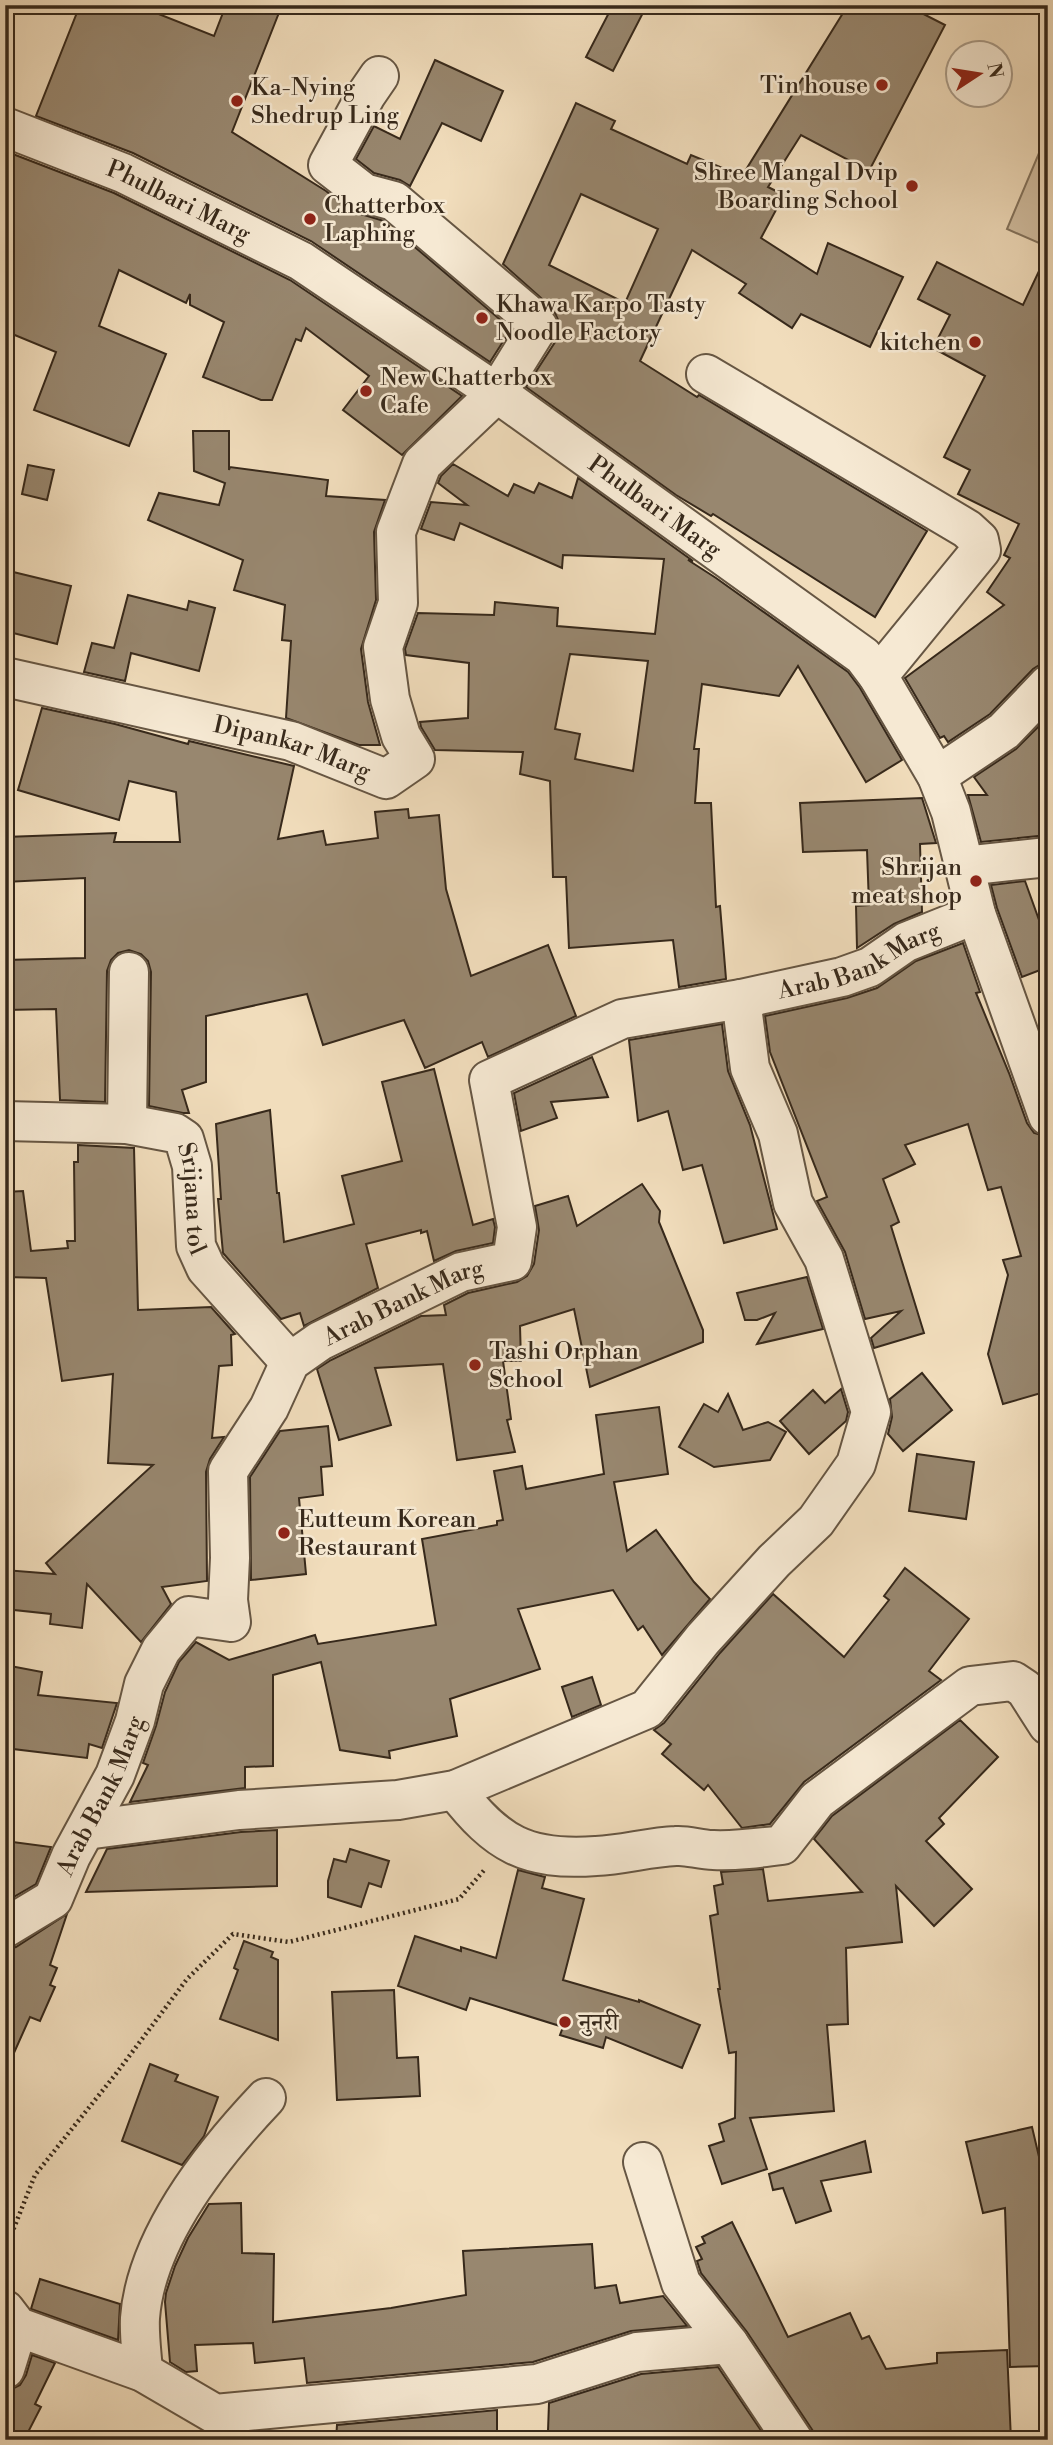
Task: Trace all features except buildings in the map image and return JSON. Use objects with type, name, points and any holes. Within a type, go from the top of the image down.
[{"type":"street","points":[[379,76],[328,165],[364,194],[394,201],[525,312],[538,327],[497,393]]},
{"type":"street","name":"Phulbari Marg","points":[[5,127],[123,173],[301,261],[497,393],[863,656],[878,676],[937,776],[951,812],[976,915],[1048,1116]]},
{"type":"street","points":[[706,374],[967,529],[979,540],[981,550],[878,676]]},
{"type":"street","name":"Dipankar Marg","points":[[5,677],[291,741],[386,779],[415,759],[401,736],[390,699],[383,647],[398,603],[396,532],[422,464],[497,393]]},
{"type":"street","points":[[937,776],[1004,731],[1048,685]]},
{"type":"street","points":[[964,866],[1048,857]]},
{"type":"street","name":"Arab Bank Marg","points":[[5,1928],[53,1899],[71,1856],[114,1775],[135,1721],[144,1684],[161,1650],[189,1616],[231,1622],[228,1600],[228,1471],[269,1408],[290,1362],[320,1341],[461,1272],[512,1261],[517,1227],[489,1080],[622,1019],[741,999],[842,977],[870,967],[905,942],[976,915]]},
{"type":"street","points":[[127,1124],[129,972]]},
{"type":"street","points":[[86,1830],[239,1810],[398,1800],[455,1790],[647,1709],[712,1629],[774,1560],[816,1521],[856,1464],[871,1412],[824,1259],[793,1203],[778,1134],[750,1068],[741,999]]},
{"type":"street","name":"Srijana tol","points":[[5,1121],[127,1124],[175,1133],[184,1139],[192,1166],[196,1246],[206,1268],[290,1362]]},
{"type":"street","points":[[455,1790],[477,1818],[508,1843],[542,1856],[597,1856],[678,1846],[712,1850],[782,1845],[817,1800],[970,1686],[1013,1681],[1024,1689],[1048,1726]]},
{"type":"street","points":[[143,2372],[140,2319],[150,2271],[171,2221],[232,2133],[266,2098]]},
{"type":"street","points":[[643,2162],[681,2283],[729,2344],[793,2440]]},
{"type":"street","points":[[5,2369],[11,2318],[143,2372],[209,2427],[537,2384],[637,2352],[729,2344]]},
{"type":"path","points":[[5,2255],[35,2175],[187,1979],[233,1934],[289,1942],[459,1899],[508,1843]]},
{"type":"shaded area","points":[[1042,146],[1048,148],[1048,224],[1039,243],[1007,229]]},
{"type":"place","name":"Tin house","points":[[882,85]]},
{"type":"place","name":"Ka-Nying Shedrup Ling","points":[[237,101]]},
{"type":"place","name":"Shree Mangal Dvip Boarding School","points":[[912,186]]},
{"type":"place","name":"Chatterbox Laphing","points":[[310,219]]},
{"type":"place","name":"Khawa Karpo Tasty Noodle Factory","points":[[482,318]]},
{"type":"place","name":"kitchen","points":[[975,342]]},
{"type":"place","name":"New Chatterbox Cafe","points":[[366,391]]},
{"type":"place","name":"Shrijan meat shop","points":[[976,881]]},
{"type":"place","name":"Tashi Orphan School","points":[[475,1365]]},
{"type":"place","name":"Eutteum Korean Restaurant","points":[[284,1533]]},
{"type":"place","name":"नुनरी","points":[[565,2022]]}]
